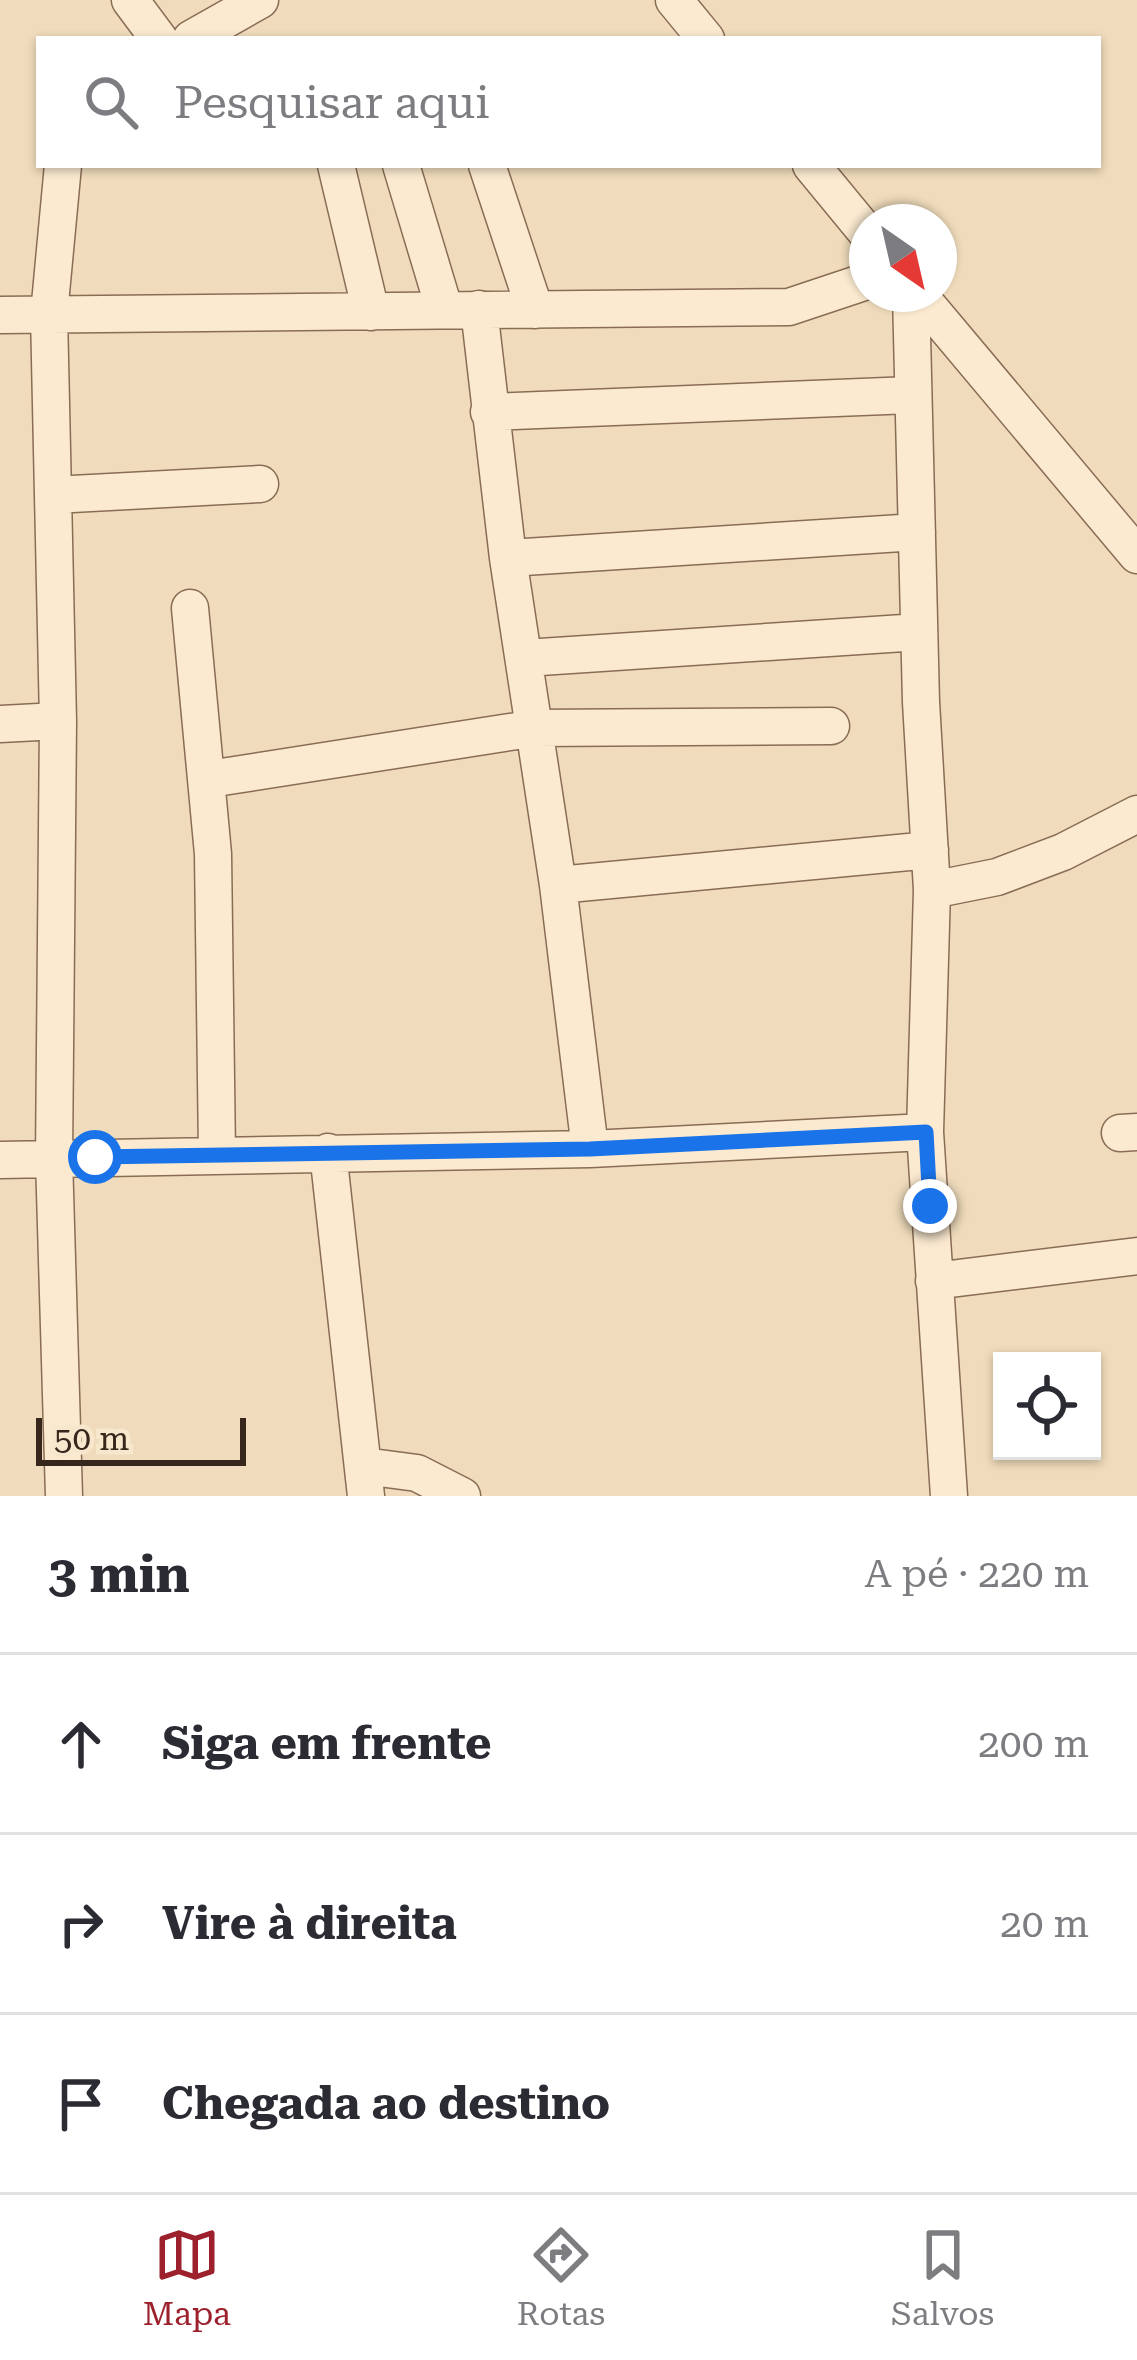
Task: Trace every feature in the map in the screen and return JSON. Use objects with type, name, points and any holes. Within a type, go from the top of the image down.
[{"type":"street","points":[[130,0],[157,36]]},
{"type":"street","points":[[196,36],[260,0]]},
{"type":"street","points":[[674,0],[704,36]]},
{"type":"street","points":[[63,168],[50,314],[58,721],[55,1158],[64,1496]]},
{"type":"street","points":[[337,168],[371,312]]},
{"type":"street","points":[[402,168],[461,308],[489,412],[558,885],[590,1149]]},
{"type":"street","points":[[488,168],[536,310]]},
{"type":"street","points":[[813,168],[849,211]]},
{"type":"street","points":[[0,315],[789,307],[849,287]]},
{"type":"street","points":[[913,312],[911,395],[932,890],[926,1132],[949,1496]]},
{"type":"street","points":[[929,312],[1137,555]]},
{"type":"street","points":[[489,412],[911,395]]},
{"type":"street","points":[[53,495],[260,484]]},
{"type":"street","points":[[508,558],[917,532]]},
{"type":"street","points":[[190,608],[209,779],[217,1154]]},
{"type":"street","points":[[525,658],[919,632]]},
{"type":"street","points":[[0,724],[58,721]]},
{"type":"street","points":[[209,779],[536,728],[830,726]]},
{"type":"street","points":[[932,890],[997,877],[1063,852],[1137,814]]},
{"type":"street","points":[[558,885],[930,850]]},
{"type":"street","points":[[0,1160],[590,1149],[926,1132]]},
{"type":"street","points":[[328,1152],[365,1481],[417,1473],[462,1496]]},
{"type":"street","points":[[934,1281],[1137,1256]]},
{"type":"route","points":[[95,1157],[590,1149],[926,1132],[930,1206]]}]
